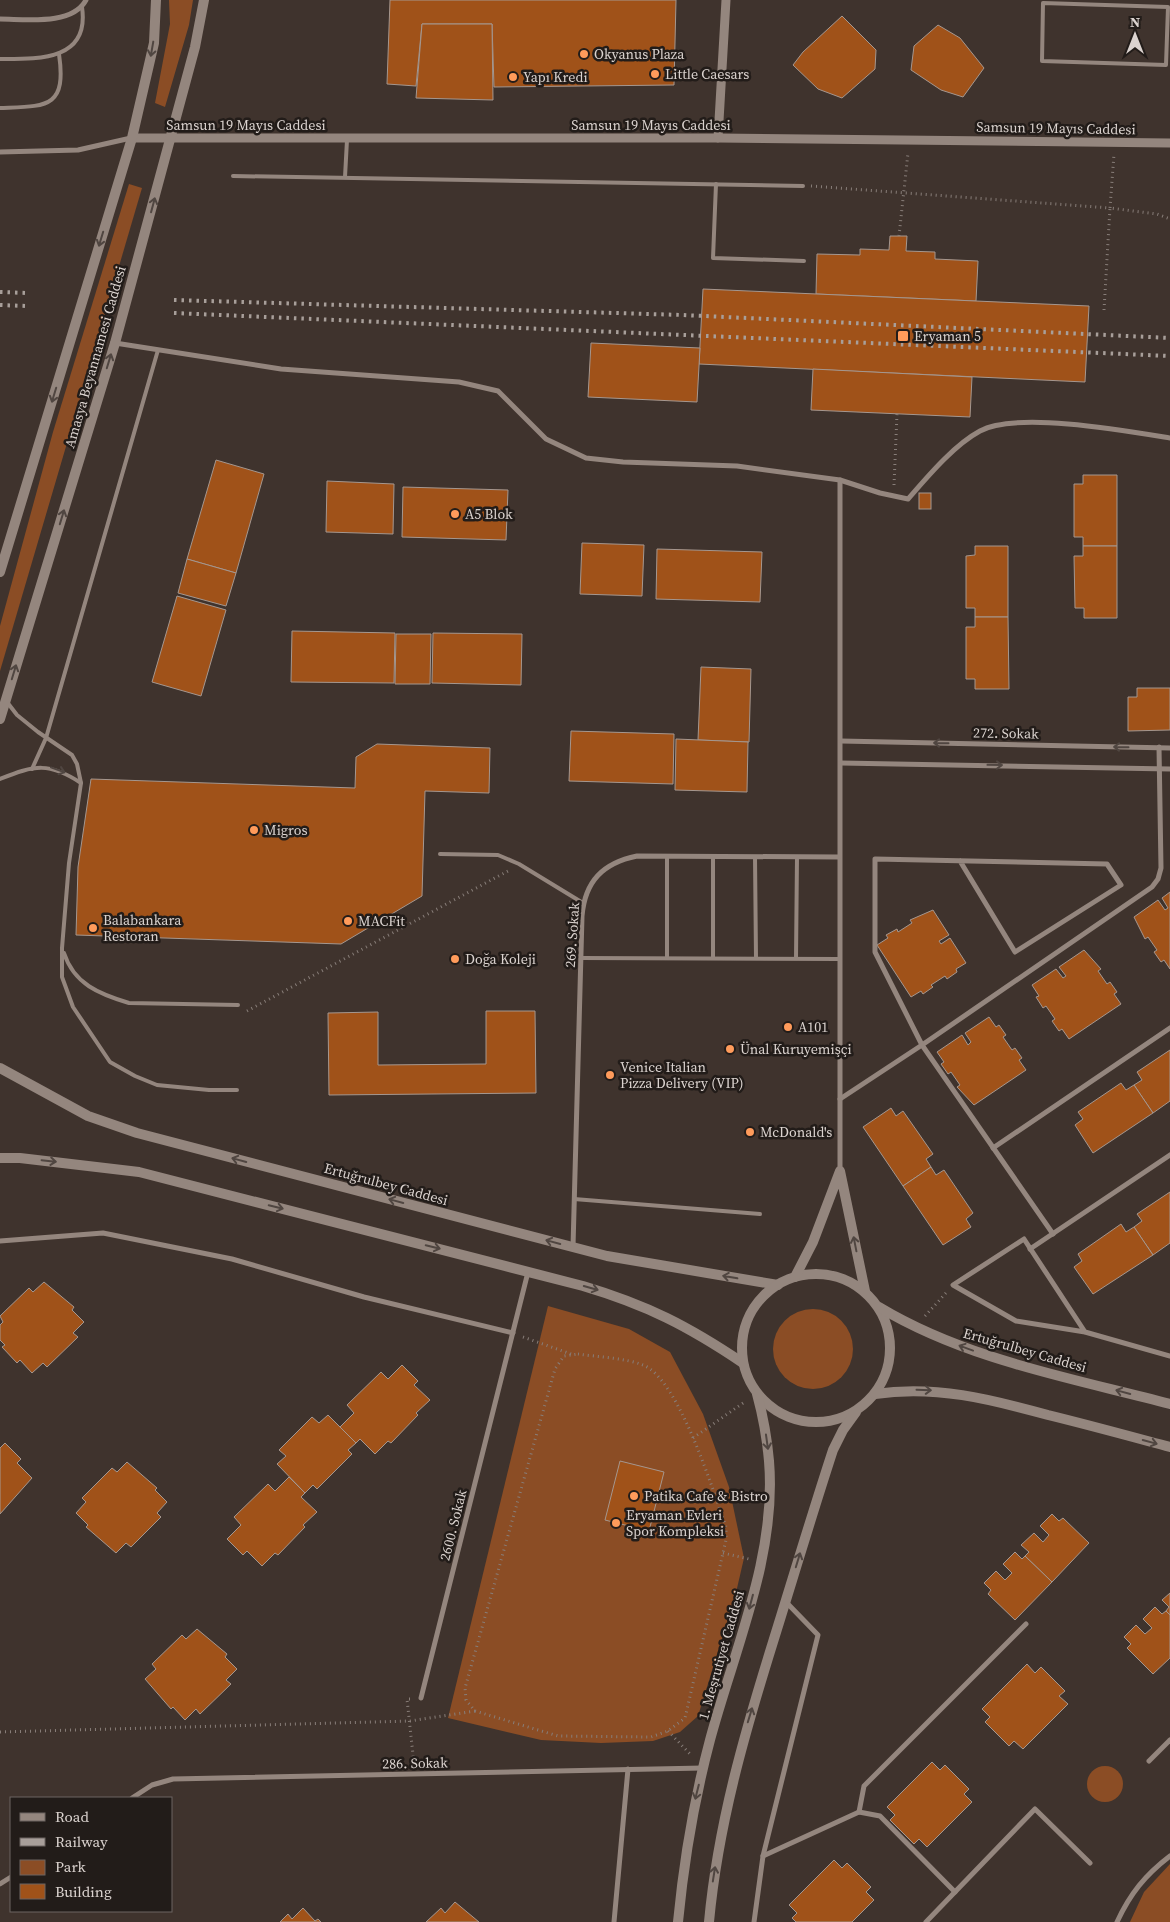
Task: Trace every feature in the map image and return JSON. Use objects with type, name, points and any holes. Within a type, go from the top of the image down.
[{"type":"main road","name":"Amasya Beyannamesi Caddesi","points":[[0,572],[132,138],[154,43],[156,0]]},
{"type":"main road","name":"Amasya Beyannamesi Caddesi","points":[[0,719],[115,343],[195,47],[204,0]]},
{"type":"main road","name":"Ertuğrulbey Caddesi","points":[[0,1068],[88,1116],[137,1133],[607,1256],[778,1285]]},
{"type":"main road","points":[[0,1158],[20,1158],[139,1172],[628,1299],[700,1334],[743,1363]]},
{"type":"main road","points":[[794,1277],[814,1242],[840,1171]]},
{"type":"main road","points":[[840,1171],[865,1291]]},
{"type":"main road","points":[[709,1922],[713,1880],[726,1807],[740,1747],[833,1450],[842,1430],[856,1412],[875,1394],[886,1374],[891,1351],[889,1328],[879,1308],[865,1291],[848,1280],[829,1275],[809,1274],[794,1277],[778,1285],[756,1303],[746,1322],[742,1342],[743,1363],[748,1379],[757,1394],[773,1409],[792,1419],[814,1422],[828,1421],[856,1412]]},
{"type":"main road","name":"Ertuğrulbey Caddesi","points":[[879,1308],[933,1337],[988,1356],[1170,1404]]},
{"type":"main road","points":[[875,1394],[903,1390],[938,1391],[977,1396],[1170,1447]]},
{"type":"main road","name":"1. Meşrutiyet Caddesi","points":[[678,1922],[684,1867],[704,1768],[761,1562],[768,1517],[770,1462],[757,1394]]},
{"type":"street","points":[[0,19],[66,16],[82,7],[86,0]]},
{"type":"street","points":[[718,138],[726,0]]},
{"type":"street","points":[[0,152],[78,150],[132,138]]},
{"type":"street","name":"Samsun 19 Mayıs Caddesi","points":[[132,138],[346,140],[718,138],[1170,144]]},
{"type":"street","points":[[115,343],[280,368],[459,382],[498,391],[515,406],[546,440],[586,458],[624,462],[737,466],[840,480],[908,499],[935,467],[979,431],[993,425],[1007,423],[1084,425],[1170,438]]},
{"type":"street","points":[[840,480],[840,1171]]},
{"type":"street","name":"272. Sokak","points":[[841,741],[1170,748]]},
{"type":"street","points":[[840,1099],[922,1046],[1152,887],[1158,879],[1161,868],[1159,747]]},
{"type":"street","points":[[841,762],[1170,769]]},
{"type":"street","name":"269. Sokak","points":[[573,1247],[583,903],[588,887],[603,870],[620,860],[638,856],[840,857]]},
{"type":"street","points":[[960,860],[1016,952],[1121,885],[1107,864],[960,860],[875,859],[875,952],[922,1046],[1053,1234]]},
{"type":"street","points":[[993,1148],[1170,1028]]},
{"type":"street","points":[[1030,1249],[1170,1155]]},
{"type":"street","points":[[0,1241],[103,1233],[232,1259],[364,1297],[513,1333]]},
{"type":"street","points":[[1084,1332],[1024,1239],[953,1285],[1016,1321],[1084,1332],[1170,1356]]},
{"type":"street","name":"2600. Sokak","points":[[421,1698],[528,1272]]},
{"type":"street","points":[[754,1922],[763,1856],[818,1635],[785,1602]]},
{"type":"street","points":[[859,1812],[864,1786],[1026,1624]]},
{"type":"street","points":[[1149,1761],[1170,1740]]},
{"type":"street","name":"286. Sokak","points":[[134,1797],[162,1780],[173,1779],[704,1768]]},
{"type":"street","points":[[614,1922],[628,1769]]},
{"type":"street","points":[[926,1922],[1035,1810],[1090,1863]]},
{"type":"street","points":[[763,1856],[859,1812],[880,1816],[955,1892]]},
{"type":"street","points":[[1117,1922],[1128,1898],[1149,1872],[1170,1856]]},
{"type":"lane","points":[[1043,3],[1168,6],[1168,42],[1166,65],[1042,61],[1043,3]]},
{"type":"lane","points":[[0,59],[39,59],[59,54],[74,42],[82,31],[84,20],[82,7]]},
{"type":"lane","points":[[0,108],[36,106],[51,101],[59,89],[61,71],[59,54]]},
{"type":"lane","points":[[345,178],[346,140]]},
{"type":"lane","points":[[233,176],[803,186]]},
{"type":"lane","points":[[716,184],[713,258],[804,260]]},
{"type":"lane","points":[[32,769],[46,738],[158,350]]},
{"type":"lane","points":[[5,700],[17,715],[46,738],[72,755],[77,764],[81,783],[69,863],[62,948],[62,977],[73,1007],[110,1062],[135,1076],[157,1085],[209,1090],[238,1090]]},
{"type":"lane","points":[[0,779],[32,769],[49,767],[59,769],[81,783]]},
{"type":"lane","points":[[440,854],[498,855],[519,864],[583,903]]},
{"type":"lane","points":[[667,856],[668,958]]},
{"type":"lane","points":[[713,856],[713,958]]},
{"type":"lane","points":[[755,856],[756,958]]},
{"type":"lane","points":[[796,958],[797,856]]},
{"type":"lane","points":[[62,948],[67,962],[76,976],[91,990],[111,998],[129,1003],[238,1005]]},
{"type":"lane","points":[[581,958],[840,959]]},
{"type":"lane","points":[[574,1199],[760,1214]]},
{"type":"path","points":[[899,236],[909,140]]},
{"type":"path","points":[[1104,310],[1114,143]]},
{"type":"path","points":[[803,186],[1110,208],[1157,214],[1170,220]]},
{"type":"path","points":[[893,496],[897,414]]},
{"type":"path","points":[[238,1016],[519,864]]},
{"type":"path","points":[[915,1328],[953,1285]]},
{"type":"path","points":[[513,1333],[572,1355]]},
{"type":"path","points":[[0,1732],[410,1721],[475,1712],[558,1736],[651,1737],[668,1731],[685,1718],[726,1540],[726,1527],[693,1438],[665,1384],[656,1373],[643,1365],[578,1354],[564,1356],[555,1369],[465,1688],[466,1700],[475,1712]]},
{"type":"path","points":[[693,1438],[757,1394]]},
{"type":"path","points":[[723,1553],[761,1562]]},
{"type":"path","points":[[414,1774],[407,1699],[421,1698]]},
{"type":"path","points":[[668,1731],[704,1768]]},
{"type":"green space","points":[[169,0],[193,0],[189,25],[165,107],[155,103],[170,24]]},
{"type":"green space","points":[[129,184],[142,188],[0,671],[0,626],[53,432]]},
{"type":"green space","name":"Eryaman Evleri Spor Kompleksi","points":[[548,1306],[629,1329],[670,1352],[703,1414],[729,1487],[744,1558],[735,1597],[698,1716],[680,1732],[653,1741],[601,1743],[541,1740],[448,1718]]},
{"type":"green space","points":[[813,1309],[828,1312],[841,1321],[850,1334],[853,1349],[850,1364],[841,1377],[828,1386],[813,1389],[798,1386],[785,1377],[776,1364],[773,1349],[776,1334],[785,1321],[798,1312]]},
{"type":"green space","points":[[1105,1766],[1112,1767],[1118,1771],[1122,1777],[1122,1791],[1118,1797],[1112,1801],[1105,1802],[1098,1801],[1092,1797],[1088,1791],[1087,1784],[1088,1777],[1092,1771],[1098,1767]]},
{"type":"green space","points":[[1170,1864],[1170,1922],[1130,1922],[1144,1892]]},
{"type":"building","name":"Okyanus Plaza","points":[[390,0],[676,0],[674,85],[494,87],[492,24],[422,24],[416,86],[387,84]]},
{"type":"building","points":[[842,16],[876,50],[875,69],[842,98],[818,89],[793,65],[803,52]]},
{"type":"building","points":[[422,24],[492,24],[493,100],[416,98]]},
{"type":"building","points":[[938,25],[960,38],[984,68],[963,97],[941,90],[911,70],[914,46]]},
{"type":"building","points":[[890,236],[907,236],[906,251],[935,252],[935,259],[978,261],[976,301],[816,294],[817,254],[860,255],[860,249],[889,250]]},
{"type":"building","points":[[703,289],[1089,306],[1085,382],[699,364]]},
{"type":"building","points":[[591,343],[700,348],[697,402],[588,397]]},
{"type":"building","points":[[813,369],[972,377],[970,417],[811,410]]},
{"type":"building","points":[[216,460],[264,474],[236,573],[187,559]]},
{"type":"building","points":[[1083,475],[1117,475],[1117,546],[1083,546],[1083,537],[1074,537],[1074,484],[1083,484]]},
{"type":"building","points":[[327,481],[394,484],[393,534],[326,532]]},
{"type":"building","name":"A5 Blok","points":[[403,487],[508,490],[506,540],[402,537]]},
{"type":"building","points":[[919,493],[931,493],[931,509],[919,509]]},
{"type":"building","points":[[582,543],[644,545],[642,596],[580,594]]},
{"type":"building","points":[[975,546],[1008,546],[1008,617],[975,617],[975,608],[966,608],[966,556],[975,555]]},
{"type":"building","points":[[1083,546],[1117,546],[1117,618],[1084,618],[1084,608],[1075,608],[1074,556],[1083,556]]},
{"type":"building","points":[[657,549],[762,552],[760,602],[656,599]]},
{"type":"building","points":[[187,559],[236,573],[226,606],[178,593]]},
{"type":"building","points":[[177,596],[226,610],[201,696],[152,682]]},
{"type":"building","points":[[975,617],[1008,617],[1009,689],[975,689],[975,679],[966,679],[966,627],[975,627]]},
{"type":"building","points":[[292,631],[395,633],[394,683],[291,682]]},
{"type":"building","points":[[433,633],[522,634],[521,685],[432,683]]},
{"type":"building","points":[[396,634],[431,634],[430,684],[395,684]]},
{"type":"building","points":[[701,667],[751,669],[749,742],[698,740]]},
{"type":"building","points":[[1137,688],[1170,688],[1170,730],[1128,731],[1128,697],[1137,697]]},
{"type":"building","points":[[571,731],[674,734],[673,784],[569,781]]},
{"type":"building","points":[[676,739],[748,742],[747,792],[675,790]]},
{"type":"building","name":"Migros","points":[[377,744],[490,748],[489,793],[425,791],[422,896],[341,944],[76,935],[78,867],[91,779],[355,788],[356,757]]},
{"type":"building","points":[[1170,892],[1170,969],[1164,960],[1161,962],[1154,952],[1157,950],[1148,937],[1145,939],[1134,917],[1158,900],[1165,910],[1168,908],[1162,898]]},
{"type":"building","points":[[933,910],[949,935],[939,941],[941,944],[950,938],[966,963],[956,969],[957,972],[947,979],[945,976],[931,985],[933,987],[923,994],[921,991],[911,997],[877,945],[888,938],[886,935],[897,929],[898,932],[912,923],[910,920]]},
{"type":"building","points":[[1084,950],[1101,969],[1098,971],[1107,984],[1110,982],[1117,992],[1114,994],[1121,1004],[1069,1039],[1062,1029],[1059,1031],[1052,1021],[1055,1019],[1046,1006],[1043,1008],[1036,997],[1039,996],[1032,985],[1056,969],[1063,978],[1066,976],[1059,967]]},
{"type":"building","points":[[486,1011],[535,1011],[536,1093],[329,1095],[328,1013],[378,1012],[378,1065],[486,1064]]},
{"type":"building","points":[[989,1017],[996,1027],[999,1025],[1006,1035],[1003,1037],[1012,1050],[1015,1048],[1022,1058],[1019,1060],[1026,1070],[974,1105],[957,1087],[960,1085],[951,1072],[948,1074],[941,1064],[944,1062],[937,1052],[962,1035],[968,1045],[971,1042],[965,1033]]},
{"type":"building","points":[[1170,1050],[1170,1101],[1153,1113],[1134,1085],[1142,1080],[1137,1072]]},
{"type":"building","points":[[1121,1083],[1126,1090],[1134,1085],[1153,1113],[1093,1153],[1075,1125],[1083,1119],[1078,1112]]},
{"type":"building","points":[[891,1108],[896,1116],[903,1111],[933,1154],[926,1159],[931,1167],[903,1186],[863,1127]]},
{"type":"building","points":[[931,1167],[936,1175],[944,1170],[973,1213],[966,1219],[971,1227],[943,1245],[903,1186]]},
{"type":"building","points":[[1170,1192],[1170,1243],[1153,1255],[1134,1227],[1142,1221],[1137,1214]]},
{"type":"building","points":[[1121,1224],[1126,1232],[1134,1227],[1153,1255],[1093,1294],[1074,1267],[1082,1261],[1078,1254]]},
{"type":"building","points":[[44,1282],[74,1307],[72,1310],[84,1322],[73,1333],[78,1337],[47,1367],[43,1363],[32,1373],[20,1360],[17,1363],[2,1347],[5,1345],[0,1340],[0,1325],[3,1322],[0,1316],[29,1288],[33,1292]]},
{"type":"building","points":[[402,1365],[418,1381],[414,1385],[430,1400],[416,1413],[418,1415],[391,1443],[388,1441],[375,1454],[360,1439],[356,1443],[340,1427],[354,1413],[347,1405],[381,1372],[388,1379]]},
{"type":"building","points":[[328,1415],[356,1443],[348,1450],[352,1454],[317,1489],[313,1485],[305,1493],[277,1464],[286,1456],[279,1450],[312,1417],[319,1423]]},
{"type":"building","points":[[5,1443],[21,1459],[17,1463],[32,1478],[0,1514],[0,1448]]},
{"type":"building","name":"Patika Cafe & Bistro","points":[[620,1461],[664,1472],[649,1531],[605,1520]]},
{"type":"building","points":[[127,1462],[157,1488],[155,1490],[167,1502],[157,1513],[161,1517],[131,1547],[126,1543],[116,1553],[86,1527],[88,1525],[76,1513],[86,1502],[82,1498],[112,1468],[117,1472]]},
{"type":"building","points":[[289,1477],[305,1493],[301,1497],[317,1512],[303,1525],[305,1527],[278,1555],[275,1553],[262,1566],[247,1551],[243,1555],[227,1539],[241,1525],[234,1517],[268,1484],[275,1491]]},
{"type":"building","points":[[1052,1514],[1059,1521],[1063,1518],[1089,1543],[1052,1582],[1025,1556],[1029,1552],[1021,1545],[1034,1533],[1043,1542],[1049,1535],[1040,1526]]},
{"type":"building","points":[[1015,1552],[1022,1559],[1025,1556],[1052,1582],[1015,1620],[988,1594],[991,1590],[984,1583],[996,1571],[1005,1580],[1012,1573],[1003,1564]]},
{"type":"building","points":[[1170,1593],[1170,1615],[1166,1611],[1169,1607],[1162,1600]]},
{"type":"building","points":[[1155,1607],[1162,1614],[1166,1611],[1170,1615],[1170,1658],[1153,1674],[1127,1648],[1131,1644],[1124,1637],[1136,1625],[1145,1634],[1152,1628],[1143,1619]]},
{"type":"building","points":[[197,1629],[227,1654],[225,1657],[237,1669],[226,1680],[231,1684],[200,1714],[196,1709],[185,1720],[173,1707],[171,1709],[145,1679],[156,1669],[152,1664],[182,1635],[186,1639]]},
{"type":"building","points":[[1027,1664],[1035,1673],[1041,1667],[1065,1691],[1059,1696],[1068,1704],[1023,1749],[1014,1741],[1009,1746],[985,1722],[990,1717],[982,1709]]},
{"type":"building","points":[[932,1762],[940,1770],[945,1765],[969,1789],[964,1794],[972,1802],[927,1847],[919,1839],[914,1844],[890,1820],[895,1815],[887,1807]]},
{"type":"building","points":[[834,1860],[842,1868],[847,1863],[871,1887],[866,1892],[874,1900],[852,1922],[796,1922],[792,1918],[797,1913],[789,1905]]},
{"type":"building","points":[[455,1902],[479,1922],[426,1922],[441,1908],[445,1913]]},
{"type":"building","points":[[303,1908],[315,1921],[318,1919],[321,1922],[280,1922],[288,1914],[292,1919]]},
{"type":"railway","points":[[0,292],[27,293]]},
{"type":"railway","points":[[174,300],[683,315],[1170,338]]},
{"type":"railway","points":[[0,305],[26,306]]},
{"type":"railway","points":[[174,313],[1170,356]]},
{"type":"place","name":"Okyanus Plaza","points":[[584,54]]},
{"type":"place","name":"Little Caesars","points":[[655,74]]},
{"type":"place","name":"Yapı Kredi","points":[[513,77]]},
{"type":"place","name":"Eryaman 5","points":[[903,336]]},
{"type":"place","name":"A5 Blok","points":[[455,514]]},
{"type":"place","name":"Migros","points":[[254,830]]},
{"type":"place","name":"MACFit","points":[[348,921]]},
{"type":"place","name":"Balabankara Restoran","points":[[93,928]]},
{"type":"place","name":"Doğa Koleji","points":[[455,959]]},
{"type":"place","name":"A101","points":[[788,1027]]},
{"type":"place","name":"Ünal Kuruyemişçi","points":[[730,1049]]},
{"type":"place","name":"Venice Italian Pizza Delivery (VIP)","points":[[610,1075]]},
{"type":"place","name":"McDonald's","points":[[750,1132]]},
{"type":"place","name":"Patika Cafe & Bistro","points":[[634,1496]]},
{"type":"place","name":"Eryaman Evleri Spor Kompleksi","points":[[616,1523]]}]
